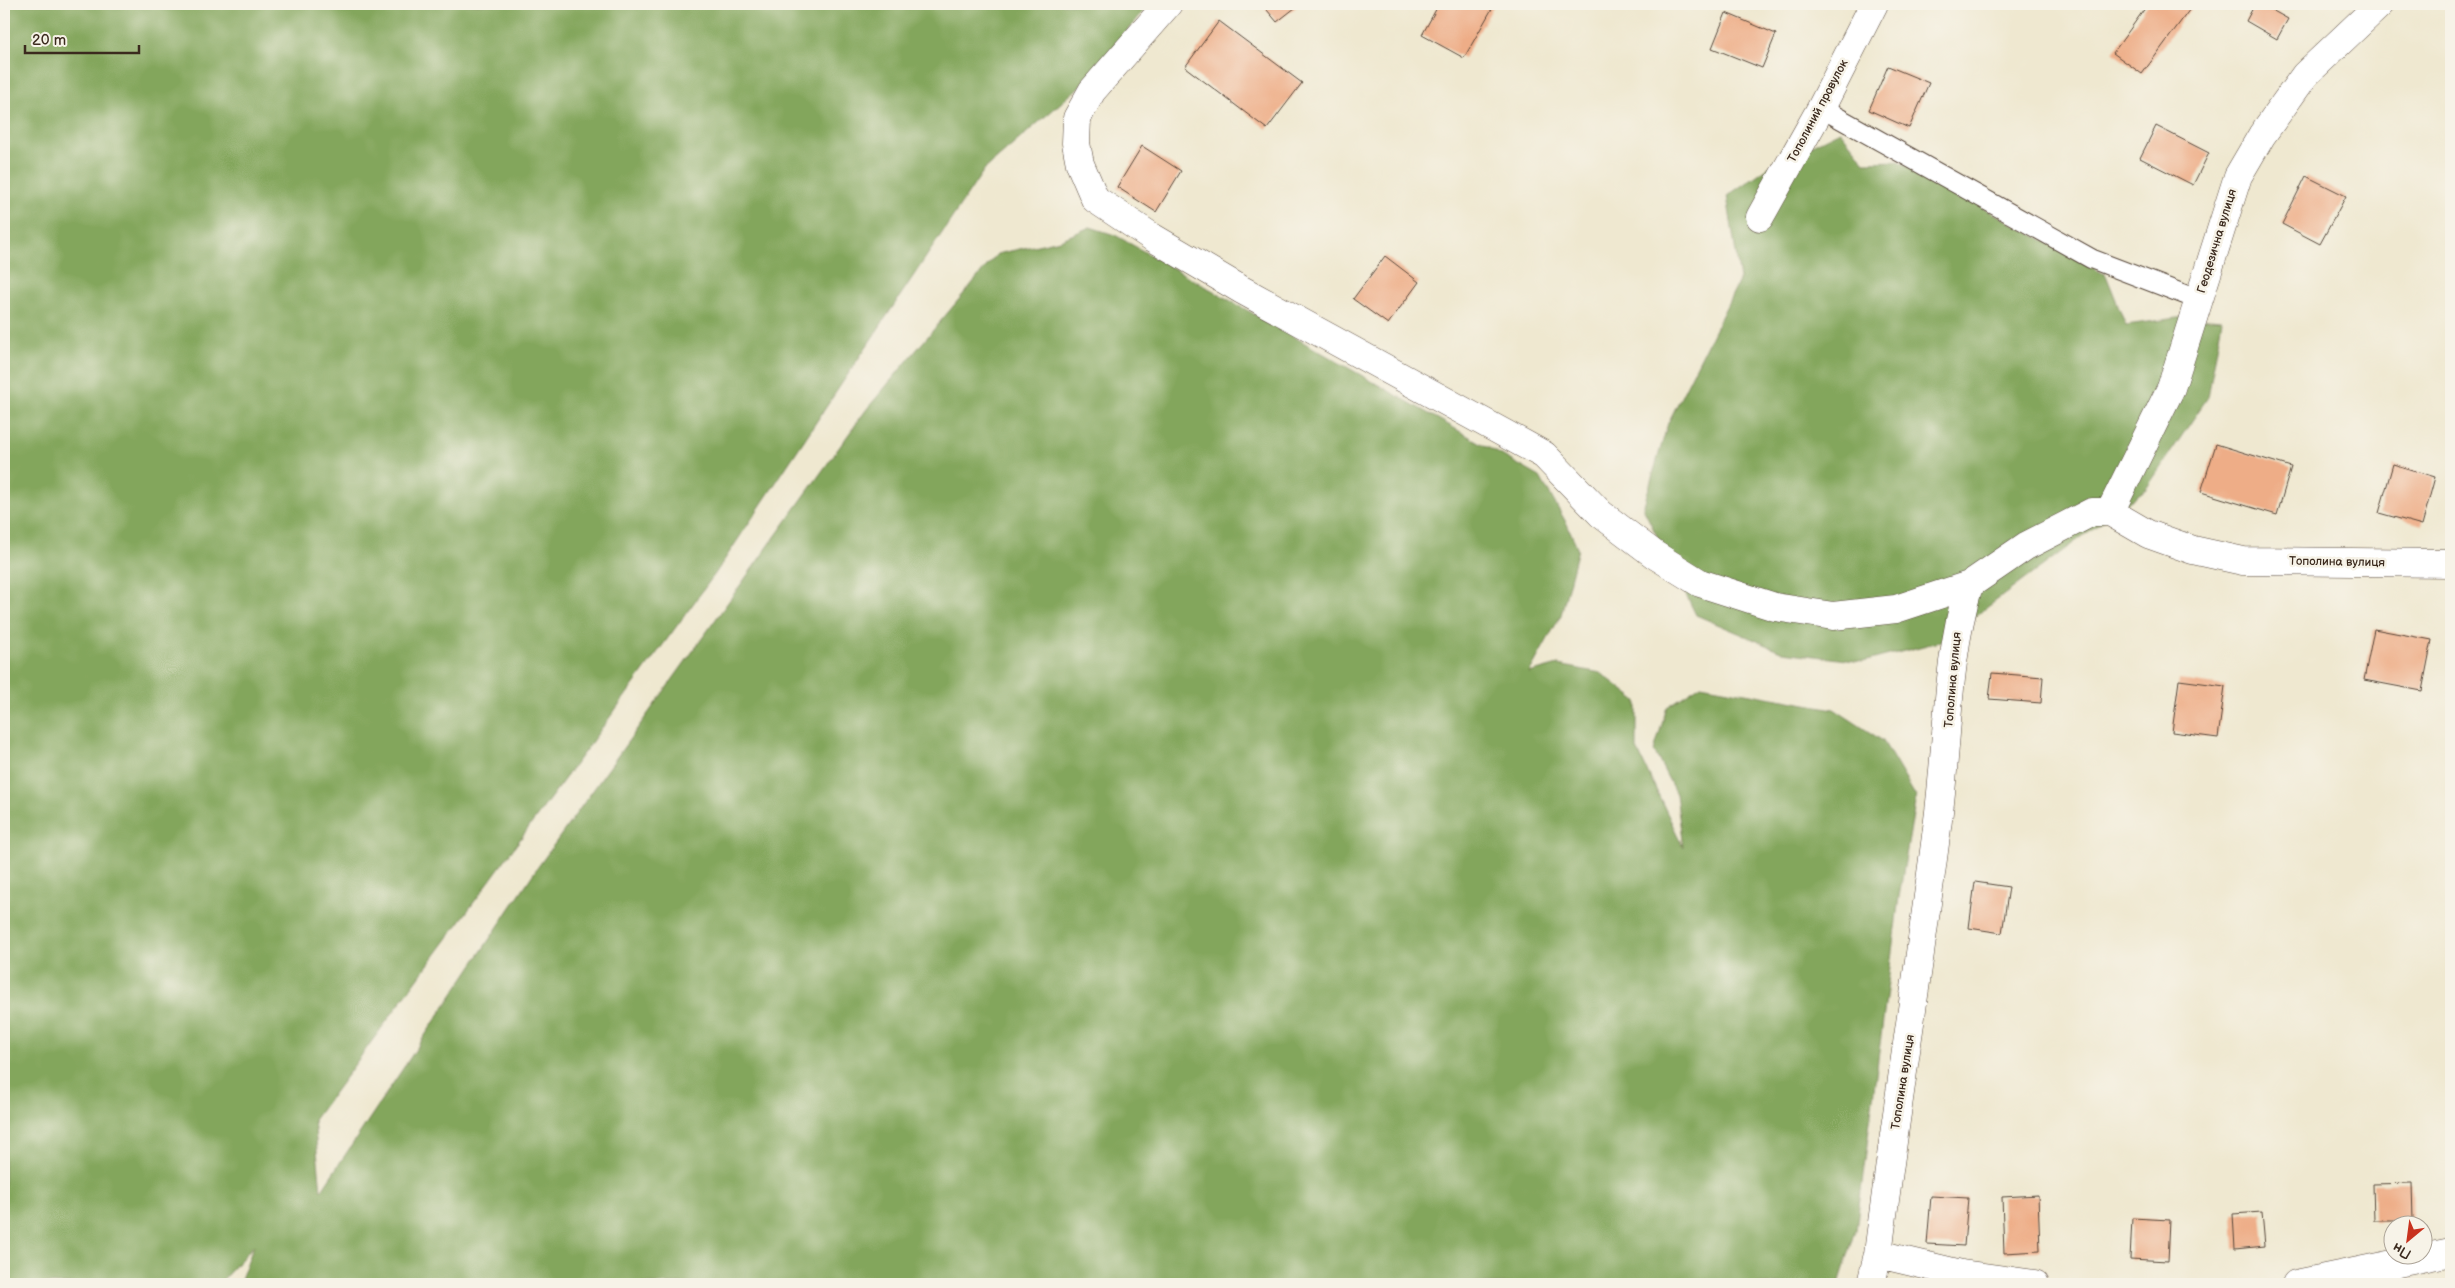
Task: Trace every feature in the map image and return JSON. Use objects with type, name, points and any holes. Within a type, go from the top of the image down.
[{"type":"street","points":[[1168,4],[1092,91],[1076,118],[1076,143],[1080,164],[1095,199],[1152,237],[1242,290],[1544,455],[1602,514],[1655,555],[1700,583],[1775,607],[1833,616],[1896,609],[1969,585],[2026,546],[2092,512],[2110,512]]},
{"type":"street","name":"Тополиний провулок","points":[[1760,217],[1822,108],[1874,4]]},
{"type":"street","name":"Геодезична вулиця","points":[[2110,512],[2171,388],[2238,176],[2262,135],[2306,75],[2380,4]]},
{"type":"street","name":"Тополина вулиця","points":[[2110,512],[2148,534],[2193,550],[2243,561],[2451,563]]},
{"type":"street","name":"Тополина вулиця","points":[[1871,1284],[1878,1254],[1918,978],[1944,773],[1956,637],[1969,585]]},
{"type":"street","points":[[2296,1284],[2451,1252]]},
{"type":"street","points":[[1878,1254],[1962,1274],[2035,1284]]},
{"type":"lane","points":[[1822,108],[2092,259],[2199,300]]},
{"type":"green space","points":[[4,4],[1150,4],[1078,88],[984,170],[715,574],[314,1120],[321,1191],[535,871],[866,410],[997,254],[1060,240],[1090,227],[1115,235],[1540,477],[1567,524],[1578,549],[1561,615],[1529,673],[1558,665],[1601,673],[1637,701],[1637,749],[1683,847],[1676,794],[1654,751],[1667,707],[1701,685],[1834,709],[1883,741],[1916,797],[1899,897],[1856,1230],[1839,1284],[239,1284],[254,1245],[219,1284],[4,1284]]},
{"type":"green space","points":[[1840,131],[1865,162],[1899,161],[2106,275],[2126,325],[2185,317],[2222,320],[2208,397],[2146,489],[1942,641],[1863,662],[1783,652],[1696,615],[1643,508],[1668,423],[1740,279],[1727,196],[1770,166]]},
{"type":"building","points":[[1262,4],[1300,4],[1277,22]]},
{"type":"building","points":[[1439,4],[1494,5],[1464,58],[1422,35]]},
{"type":"building","points":[[2148,4],[2182,4],[2190,9],[2142,74],[2113,53]]},
{"type":"building","points":[[2255,4],[2261,4],[2288,19],[2277,39],[2246,21]]},
{"type":"building","points":[[1726,13],[1776,34],[1762,68],[1712,48]]},
{"type":"building","points":[[1219,21],[1302,83],[1267,129],[1185,67]]},
{"type":"building","points":[[1888,66],[1929,83],[1909,128],[1869,110]]},
{"type":"building","points":[[2156,126],[2209,153],[2193,185],[2140,158]]},
{"type":"building","points":[[1142,146],[1181,171],[1156,212],[1117,187]]},
{"type":"building","points":[[2306,176],[2346,196],[2320,244],[2282,224]]},
{"type":"building","points":[[1385,256],[1419,282],[1388,324],[1353,299]]},
{"type":"building","points":[[2216,444],[2291,467],[2277,515],[2201,492]]},
{"type":"building","points":[[2393,464],[2435,477],[2422,525],[2379,513]]},
{"type":"building","points":[[2374,629],[2432,640],[2422,691],[2364,680]]},
{"type":"building","points":[[1992,673],[2043,677],[2041,703],[1989,699]]},
{"type":"building","points":[[2179,680],[2225,686],[2218,738],[2172,732]]},
{"type":"building","points":[[1975,882],[2009,887],[2002,933],[1969,928]]},
{"type":"building","points":[[2412,1183],[2413,1216],[2382,1216],[2382,1221],[2374,1221],[2373,1184]]},
{"type":"building","points":[[2038,1195],[2040,1251],[2004,1253],[2002,1197]]},
{"type":"building","points":[[1931,1196],[1968,1198],[1964,1246],[1927,1244]]},
{"type":"building","points":[[2262,1212],[2265,1246],[2235,1249],[2233,1214]]},
{"type":"building","points":[[2132,1218],[2170,1220],[2168,1261],[2130,1259]]}]
